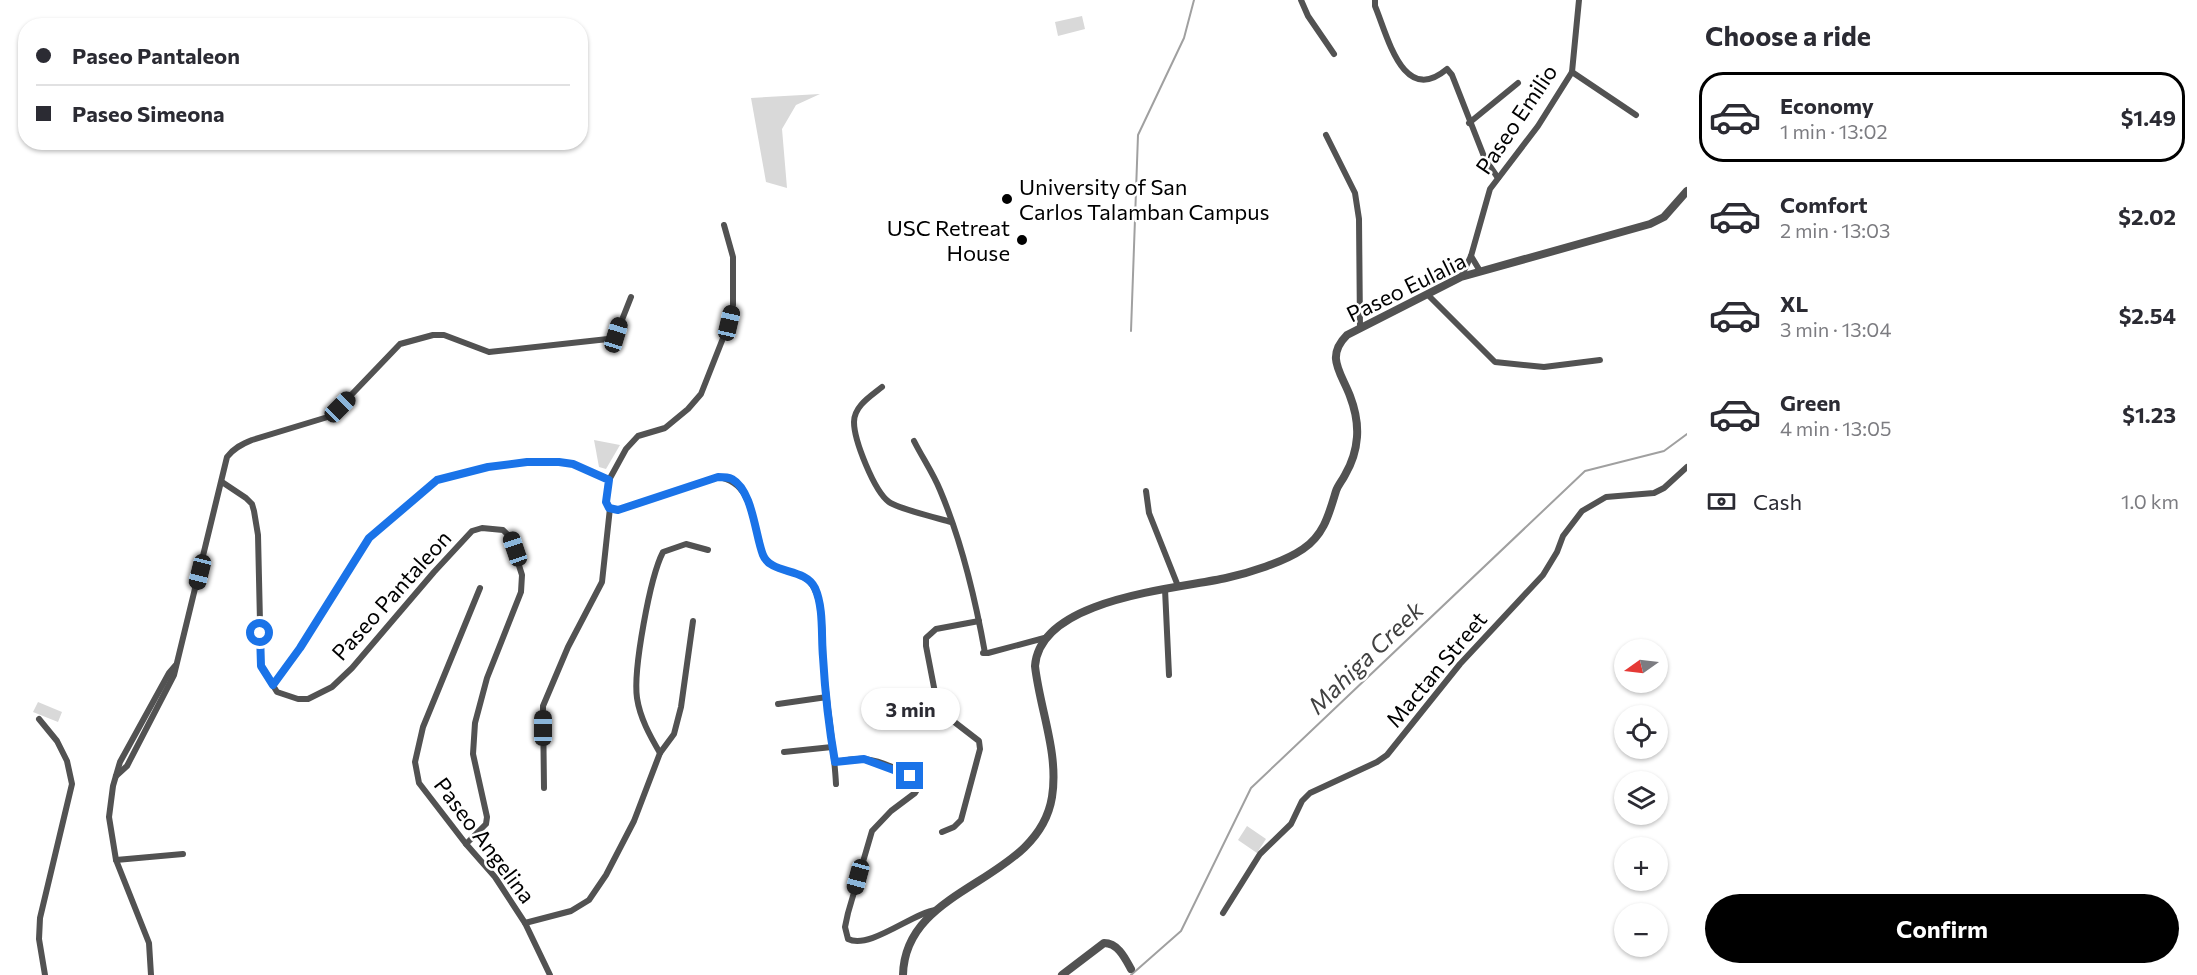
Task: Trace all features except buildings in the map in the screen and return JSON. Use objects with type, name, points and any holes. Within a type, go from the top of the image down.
[{"type":"street","points":[[1301,0],[1308,16],[1334,54]]},
{"type":"street","points":[[1375,0],[1375,6],[1401,67],[1409,76],[1416,79],[1436,77],[1446,69],[1452,75],[1469,123],[1488,166],[1498,178]]},
{"type":"street","name":"Paseo Emilio","points":[[1461,277],[1471,256],[1485,201],[1498,178],[1538,126],[1572,72],[1579,0]]},
{"type":"street","points":[[1572,72],[1636,115]]},
{"type":"street","points":[[1469,123],[1518,83]]},
{"type":"street","points":[[1326,135],[1349,180],[1359,219],[1360,328]]},
{"type":"street","name":"Paseo Eulalia","points":[[1178,586],[1236,576],[1291,556],[1312,542],[1322,531],[1327,522],[1337,487],[1354,458],[1357,435],[1355,409],[1337,367],[1336,357],[1339,343],[1347,335],[1461,277],[1650,224],[1664,217],[1687,191]]},
{"type":"street","points":[[544,788],[543,706],[568,647],[602,582],[609,508],[606,502],[609,480],[627,449],[638,436],[665,428],[688,409],[701,394],[729,323],[733,305],[733,257],[724,225]]},
{"type":"street","points":[[1471,256],[1480,271]]},
{"type":"street","points":[[1427,294],[1495,362],[1544,367],[1600,360]]},
{"type":"street","points":[[151,975],[149,943],[116,860],[109,817],[113,786],[120,762],[137,737],[176,664],[227,457],[241,444],[332,416],[400,344],[433,335],[444,335],[489,351],[608,339],[616,335],[631,297]]},
{"type":"street","points":[[882,387],[863,402],[854,421],[861,453],[877,490],[890,502],[951,522]]},
{"type":"street","points":[[914,441],[940,490],[972,582],[983,653],[1049,636]]},
{"type":"street","points":[[222,482],[246,498],[252,504],[254,511],[258,535],[261,666],[273,685],[300,648],[369,538],[437,480],[488,467],[527,462],[559,462],[573,464],[609,480]]},
{"type":"street","name":"Mactan Street","points":[[1223,914],[1260,854],[1284,833],[1302,801],[1310,792],[1377,762],[1387,755],[1460,664],[1543,576],[1563,536],[1582,511],[1606,497],[1654,493],[1664,488],[1687,467]]},
{"type":"street","points":[[609,508],[618,510],[718,477],[730,478],[739,486],[753,514],[763,556],[770,565],[809,579],[815,588],[819,606],[836,784]]},
{"type":"street","points":[[903,975],[904,957],[911,939],[922,922],[1018,853],[1034,838],[1048,813],[1052,799],[1053,770],[1035,666],[1039,651],[1049,636],[1070,620],[1102,603],[1178,586],[1149,513],[1146,491]]},
{"type":"street","name":"Paseo Pantaleon","points":[[273,685],[277,692],[298,699],[309,699],[332,687],[352,668],[472,531],[482,528],[503,530],[510,537],[519,561],[522,575],[520,592],[487,678],[475,723],[473,754],[487,817],[486,824],[466,844]]},
{"type":"street","points":[[660,753],[642,718],[636,696],[639,656],[651,588],[663,552],[686,544],[708,550]]},
{"type":"street","name":"Paseo Angelina","points":[[480,588],[423,727],[415,762],[419,783],[466,844],[495,877],[525,923],[549,975]]},
{"type":"street","points":[[1165,589],[1169,675]]},
{"type":"street","points":[[525,923],[571,911],[589,900],[606,875],[634,821],[660,753],[674,734],[681,707],[693,621]]},
{"type":"street","points":[[942,832],[954,827],[961,820],[980,749],[979,741],[938,708],[926,638],[936,629],[979,621]]},
{"type":"street","points":[[778,704],[827,697]]},
{"type":"street","points":[[39,719],[57,741],[67,761],[72,783],[40,918],[39,939],[45,975]]},
{"type":"street","points":[[784,752],[832,747]]},
{"type":"street","points":[[835,762],[864,759],[883,764],[910,776],[917,782],[918,788],[915,793],[881,819],[872,831],[848,913],[845,927],[848,939],[859,941],[871,938],[903,925],[922,913],[936,910]]},
{"type":"street","points":[[116,860],[183,854]]},
{"type":"street","points":[[1062,975],[1104,943],[1113,944],[1133,972]]},
{"type":"shaded area","points":[[1082,16],[1085,29],[1058,36],[1055,22]]},
{"type":"shaded area","points":[[820,94],[796,105],[782,129],[787,188],[766,182],[751,98]]},
{"type":"shaded area","points":[[594,440],[620,445],[606,469],[599,467]]},
{"type":"shaded area","points":[[38,702],[62,712],[58,722],[33,712]]},
{"type":"shaded area","points":[[1247,826],[1266,839],[1257,853],[1238,840]]},
{"type":"waterway","points":[[1131,331],[1138,135],[1184,38],[1194,0]]},
{"type":"waterway","name":"Mahiga Creek","points":[[1131,975],[1181,931],[1251,788],[1585,471],[1664,451],[1687,434]]},
{"type":"place","name":"University of San Carlos Talamban Campus","points":[[1007,199]]},
{"type":"place","name":"USC Retreat House","points":[[1022,240]]},
{"type":"route","points":[[260,633],[261,666],[273,685],[342,584],[353,561],[369,538],[437,480],[488,467],[527,462],[573,464],[609,480],[606,502],[609,508],[618,510],[718,477],[730,478],[739,486],[753,514],[763,556],[770,565],[809,579],[815,588],[819,606],[835,762],[864,759],[883,764],[910,776]]}]
